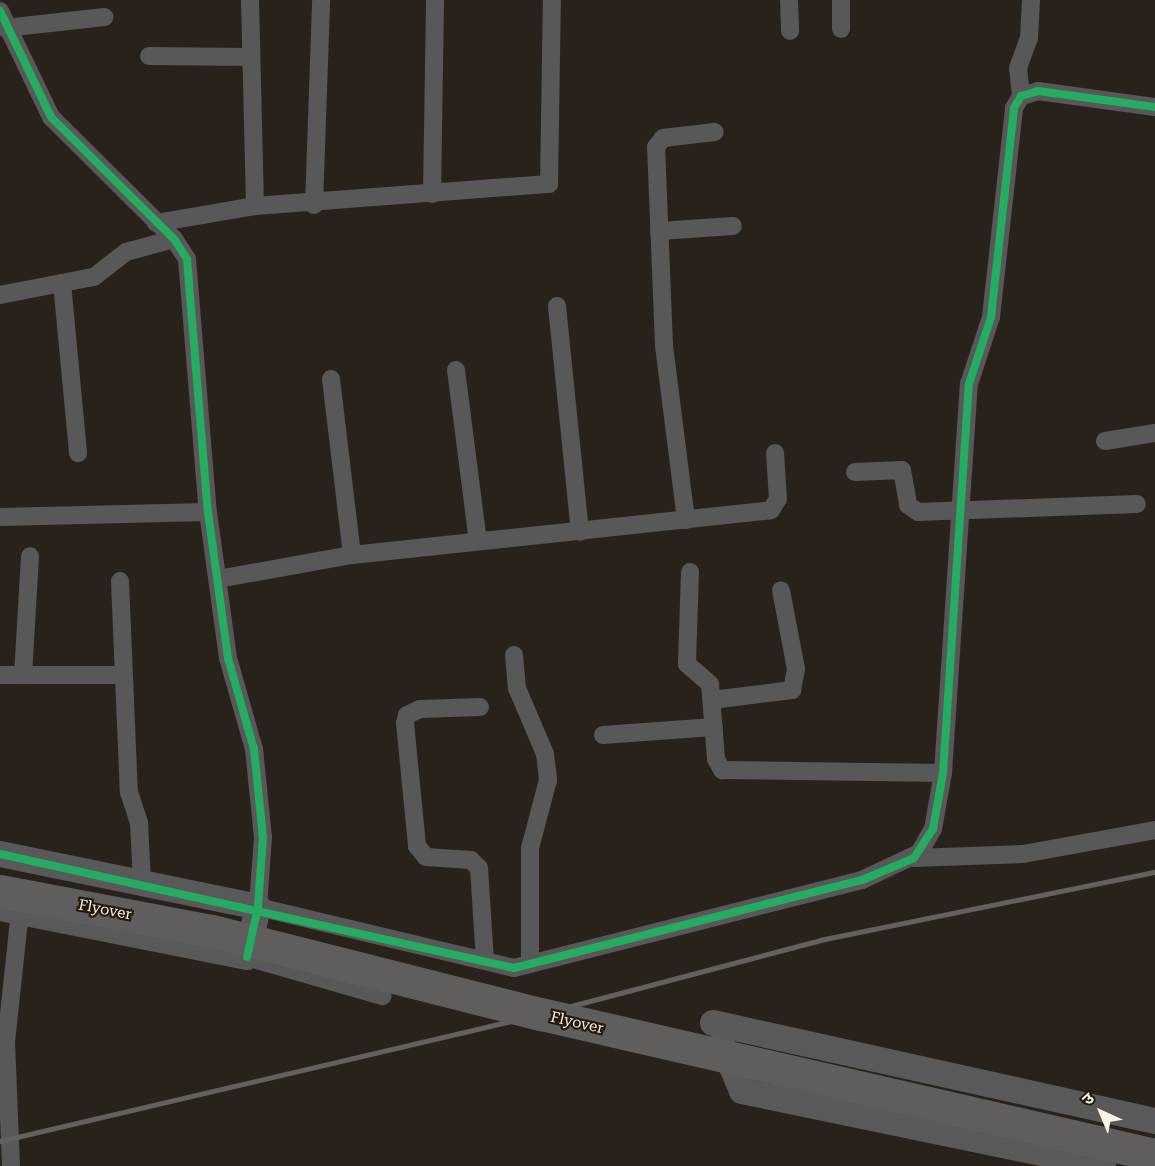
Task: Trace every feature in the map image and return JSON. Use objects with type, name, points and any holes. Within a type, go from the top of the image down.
[{"type":"highway","name":"Flyover","points":[[0,870],[278,924],[576,1002],[1155,1134]]},
{"type":"highway","name":"Flyover","points":[[7,904],[212,931],[541,1014],[1155,1155]]},
{"type":"street","points":[[250,0],[255,206]]},
{"type":"street","points":[[314,205],[321,0]]},
{"type":"street","points":[[432,194],[435,0]]},
{"type":"street","points":[[156,223],[255,206],[314,205],[552,181],[552,0]]},
{"type":"street","points":[[789,0],[790,31]]},
{"type":"street","points":[[841,0],[841,28]]},
{"type":"street","points":[[914,858],[933,829],[942,773],[969,384],[991,317],[1014,108],[1021,96],[1018,68],[1029,38],[1031,0]]},
{"type":"street","points":[[104,17],[2,19],[51,117],[174,239],[187,259],[208,512],[228,658],[254,749],[263,837],[258,907],[247,957]]},
{"type":"street","points":[[148,56],[250,57]]},
{"type":"street","points":[[1021,96],[1063,93],[1155,107]]},
{"type":"street","points":[[686,520],[664,345],[657,143],[663,138],[716,132]]},
{"type":"street","points":[[659,231],[733,226]]},
{"type":"street","points":[[0,296],[94,277],[126,252],[174,239]]},
{"type":"street","points":[[62,283],[78,453]]},
{"type":"street","points":[[557,306],[580,532]]},
{"type":"street","points":[[456,370],[478,542]]},
{"type":"street","points":[[331,379],[352,555]]},
{"type":"street","points":[[1105,441],[1155,433]]},
{"type":"street","points":[[218,579],[352,555],[580,532],[775,508],[775,453]]},
{"type":"street","points":[[855,472],[900,469],[912,510],[1137,504]]},
{"type":"street","points":[[0,517],[208,512]]},
{"type":"street","points":[[23,675],[30,556]]},
{"type":"street","points":[[690,572],[687,664],[708,681],[712,700],[716,759],[727,772],[942,773]]},
{"type":"street","points":[[120,581],[129,792],[139,823],[142,883]]},
{"type":"street","points":[[712,700],[792,690],[796,669],[781,590]]},
{"type":"street","points":[[514,656],[517,688],[544,754],[548,780],[530,848],[530,964]]},
{"type":"street","points":[[0,675],[123,675]]},
{"type":"street","points":[[480,707],[420,709],[407,715],[405,723],[417,846],[426,857],[471,860],[479,868],[485,961]]},
{"type":"street","points":[[603,735],[714,727]]},
{"type":"street","points":[[0,854],[258,907],[514,968],[862,880],[914,858],[1023,854],[1155,830]]},
{"type":"street","points":[[11,1166],[3,1042],[7,904],[247,957],[382,996]]},
{"type":"street","points":[[1103,1166],[742,1090],[713,1023],[1155,1121]]},
{"type":"railway","points":[[0,1141],[541,1014],[825,939],[1155,872]]},
{"type":"cycle path","points":[[0,11],[51,117],[174,239],[187,259],[208,512],[228,658],[254,749],[263,837],[258,907],[247,957]]},
{"type":"cycle path","points":[[0,854],[514,968],[862,880],[914,858],[933,829],[943,773],[969,384],[991,317],[1014,108],[1021,96],[1038,91],[1155,107]]}]
